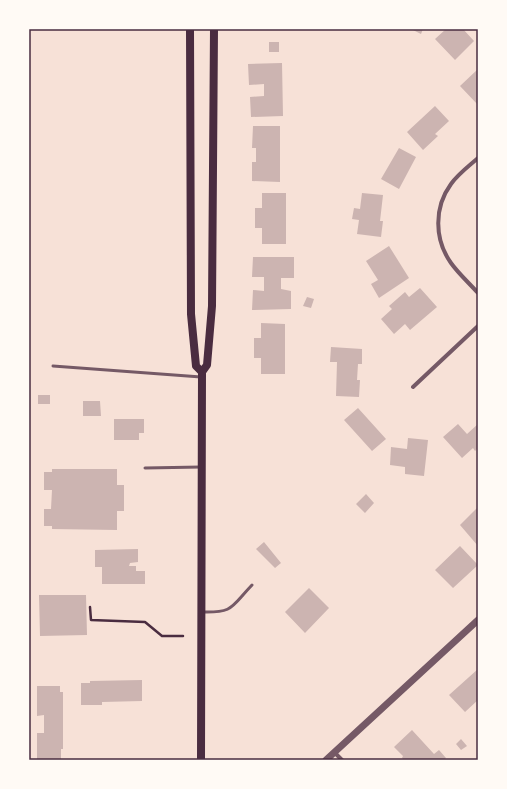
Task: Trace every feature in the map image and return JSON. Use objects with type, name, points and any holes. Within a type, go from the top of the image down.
[{"type":"main road","points":[[190,29],[191,314],[196,366],[202,375]]},
{"type":"main road","points":[[201,760],[202,375],[208,366],[212,306],[214,29]]},
{"type":"street","points":[[478,158],[452,184],[444,196],[439,208],[438,218],[441,242],[452,264],[478,293]]},
{"type":"street","points":[[413,387],[478,326]]},
{"type":"street","points":[[326,760],[478,620]]},
{"type":"street","points":[[335,752],[342,760]]},
{"type":"lane","points":[[53,366],[202,375]]},
{"type":"lane","points":[[146,468],[202,467]]},
{"type":"lane","points":[[202,612],[222,612],[229,610],[252,585]]},
{"type":"path","points":[[90,607],[91,620],[145,622],[162,636],[183,636]]},
{"type":"building","points":[[411,29],[423,29],[421,34]]},
{"type":"building","points":[[446,29],[463,29],[474,41],[455,60],[435,39]]},
{"type":"building","points":[[269,42],[279,42],[279,52],[269,52]]},
{"type":"building","points":[[282,63],[283,116],[251,117],[250,97],[264,96],[264,84],[249,85],[248,64]]},
{"type":"building","points":[[478,69],[478,105],[460,86]]},
{"type":"building","points":[[435,106],[449,121],[435,134],[438,136],[423,150],[407,132]]},
{"type":"building","points":[[253,126],[280,126],[280,182],[252,181],[252,162],[256,162],[256,148],[252,148]]},
{"type":"building","points":[[399,148],[416,157],[399,189],[381,179]]},
{"type":"building","points":[[262,193],[286,193],[286,244],[262,244],[262,228],[255,228],[255,208],[262,208]]},
{"type":"building","points":[[362,193],[383,195],[380,221],[383,221],[381,237],[357,234],[359,220],[352,219],[354,208],[360,209]]},
{"type":"building","points":[[389,246],[409,278],[379,298],[371,284],[378,280],[366,261]]},
{"type":"building","points":[[253,257],[294,257],[294,278],[281,278],[281,289],[291,291],[291,309],[252,310],[253,290],[264,291],[264,277],[252,277]]},
{"type":"building","points":[[420,288],[437,307],[410,330],[405,324],[394,334],[381,319],[392,309],[389,306],[405,292],[409,297]]},
{"type":"building","points":[[307,297],[314,299],[311,308],[303,306]]},
{"type":"building","points":[[261,323],[285,324],[285,374],[261,374],[261,358],[254,358],[254,338],[261,338]]},
{"type":"building","points":[[331,347],[362,349],[362,364],[358,364],[357,380],[360,380],[359,397],[336,396],[337,362],[330,362]]},
{"type":"building","points":[[38,395],[50,395],[50,404],[38,404]]},
{"type":"building","points":[[83,401],[100,401],[101,416],[83,416]]},
{"type":"building","points":[[358,408],[386,439],[372,451],[344,420]]},
{"type":"building","points":[[114,419],[144,419],[144,433],[139,433],[139,440],[114,440]]},
{"type":"building","points":[[458,424],[467,434],[478,424],[478,448],[475,451],[473,448],[462,458],[443,437]]},
{"type":"building","points":[[408,438],[428,440],[424,476],[405,474],[405,467],[390,465],[391,447],[407,449]]},
{"type":"building","points":[[52,469],[117,469],[117,485],[124,485],[124,511],[117,511],[117,530],[52,529],[52,526],[44,526],[44,509],[51,509],[52,490],[44,490],[44,472],[52,472]]},
{"type":"building","points":[[366,494],[374,503],[365,513],[356,504]]},
{"type":"building","points":[[478,507],[478,546],[460,525]]},
{"type":"building","points":[[264,542],[281,563],[275,568],[256,549]]},
{"type":"building","points":[[460,546],[478,565],[453,588],[435,570]]},
{"type":"building","points":[[138,549],[138,562],[130,563],[129,566],[136,566],[136,571],[145,571],[145,584],[102,584],[102,567],[95,567],[95,550]]},
{"type":"building","points":[[309,588],[329,608],[305,633],[285,612]]},
{"type":"building","points":[[39,595],[86,595],[87,635],[40,636]]},
{"type":"building","points":[[478,669],[478,700],[465,712],[449,695]]},
{"type":"building","points":[[142,680],[142,701],[102,702],[102,705],[81,705],[81,683],[90,683],[90,681]]},
{"type":"building","points":[[37,686],[60,686],[60,692],[63,692],[63,749],[61,749],[61,760],[37,760],[37,733],[44,733],[44,715],[37,716]]},
{"type":"building","points":[[412,730],[434,754],[439,750],[446,758],[444,760],[404,760],[402,758],[403,756],[394,747]]},
{"type":"building","points":[[461,739],[467,746],[461,750],[456,744]]}]
